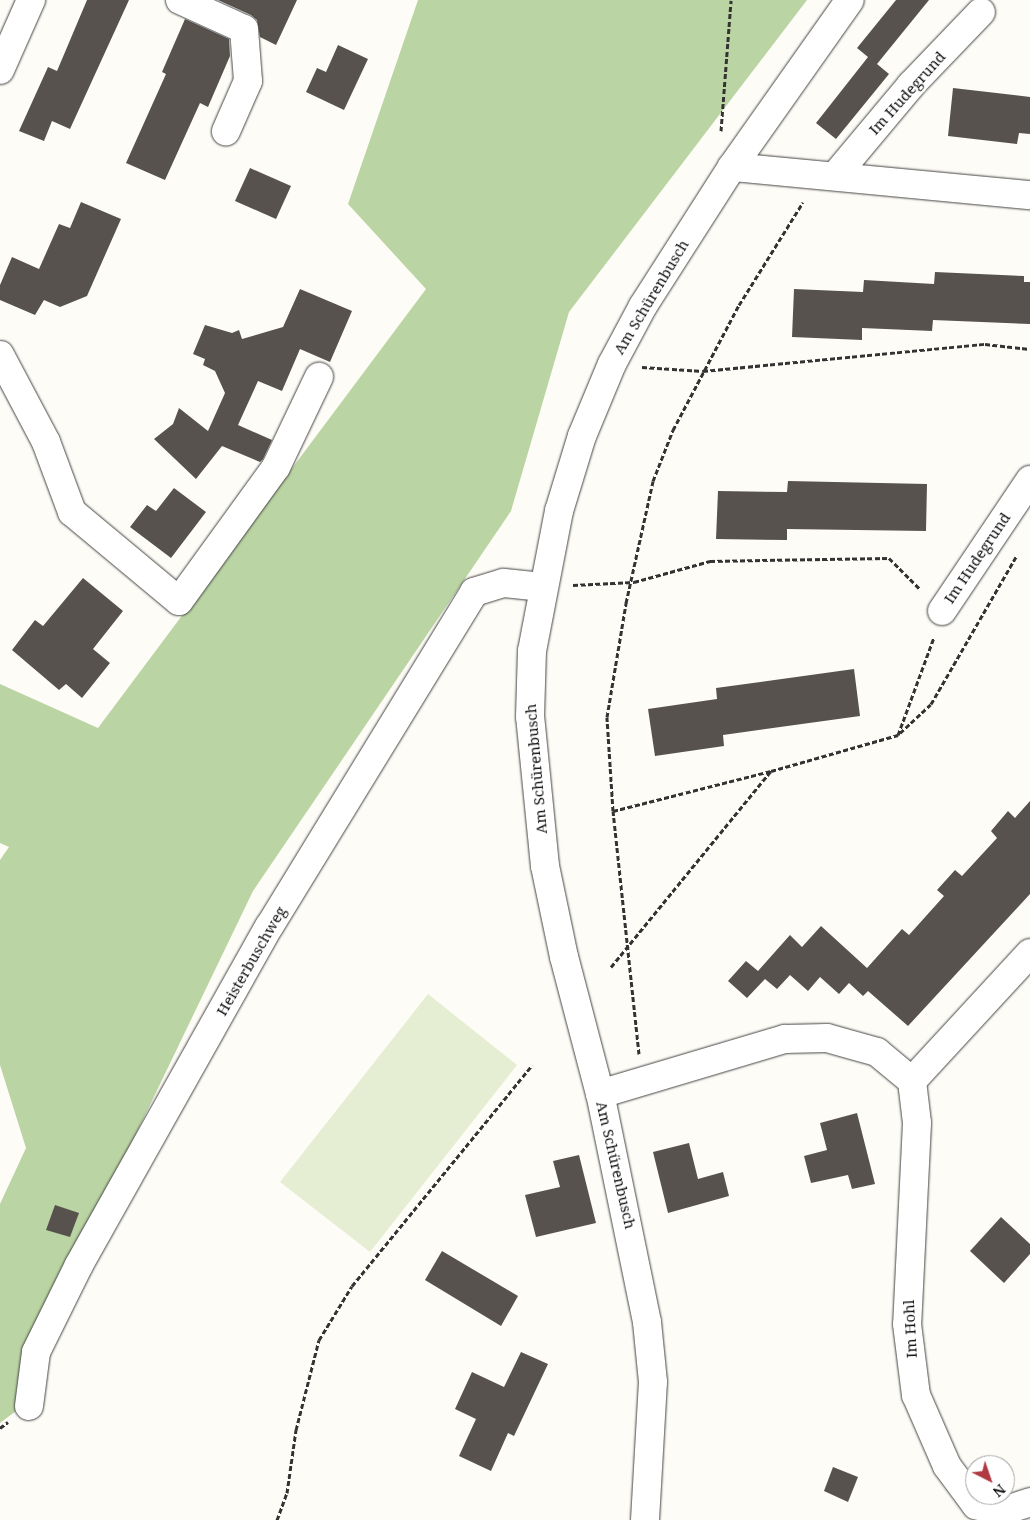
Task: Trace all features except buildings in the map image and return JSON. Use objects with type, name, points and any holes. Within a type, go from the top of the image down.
[{"type":"street","points":[[0,70],[32,0]]},
{"type":"street","points":[[180,0],[244,29],[248,81],[226,131]]},
{"type":"street","name":"Am Schürenbusch","points":[[645,1520],[653,1382],[647,1322],[600,1094],[564,956],[545,866],[530,717],[532,651],[543,587],[565,492],[612,364],[643,306],[732,167],[850,0]]},
{"type":"street","name":"Im Hudegrund","points":[[827,175],[982,12]]},
{"type":"street","points":[[732,167],[1030,195]]},
{"type":"street","points":[[0,355],[46,442],[72,512],[179,601],[276,467],[319,376]]},
{"type":"street","name":"Im Hudegrund","points":[[942,611],[1030,480]]},
{"type":"street","name":"Heisterbuschweg","points":[[29,1406],[36,1352],[79,1265],[269,927],[474,592],[504,583],[543,587]]},
{"type":"street","points":[[600,1094],[644,1079],[785,1039],[827,1038],[877,1052],[912,1081],[1030,953]]},
{"type":"street","name":"Im Hohl","points":[[912,1081],[917,1123],[907,1324],[916,1395],[947,1466],[976,1505],[1000,1512],[1029,1502]]},
{"type":"path","points":[[730,0],[719,154],[732,167]]},
{"type":"path","points":[[644,1079],[627,947],[613,811],[607,717],[626,603],[634,582],[653,481],[703,371],[827,175]]},
{"type":"path","points":[[612,364],[703,371],[985,344],[1030,349]]},
{"type":"path","points":[[613,811],[771,771],[898,735],[931,704],[1020,550]]},
{"type":"path","points":[[543,587],[634,582],[710,561],[889,558],[942,611],[925,670],[898,735]]},
{"type":"path","points":[[611,967],[771,771]]},
{"type":"path","points":[[277,1520],[287,1493],[296,1430],[319,1340],[352,1286],[532,1065]]},
{"type":"green space","points":[[418,0],[807,0],[569,312],[511,511],[253,891],[31,1352],[16,1411],[0,1423],[0,1204],[26,1148],[0,1065],[0,860],[9,847],[0,843],[0,684],[98,728],[426,289],[348,204]]},
{"type":"green space","points":[[428,994],[517,1065],[370,1252],[280,1182]]}]
